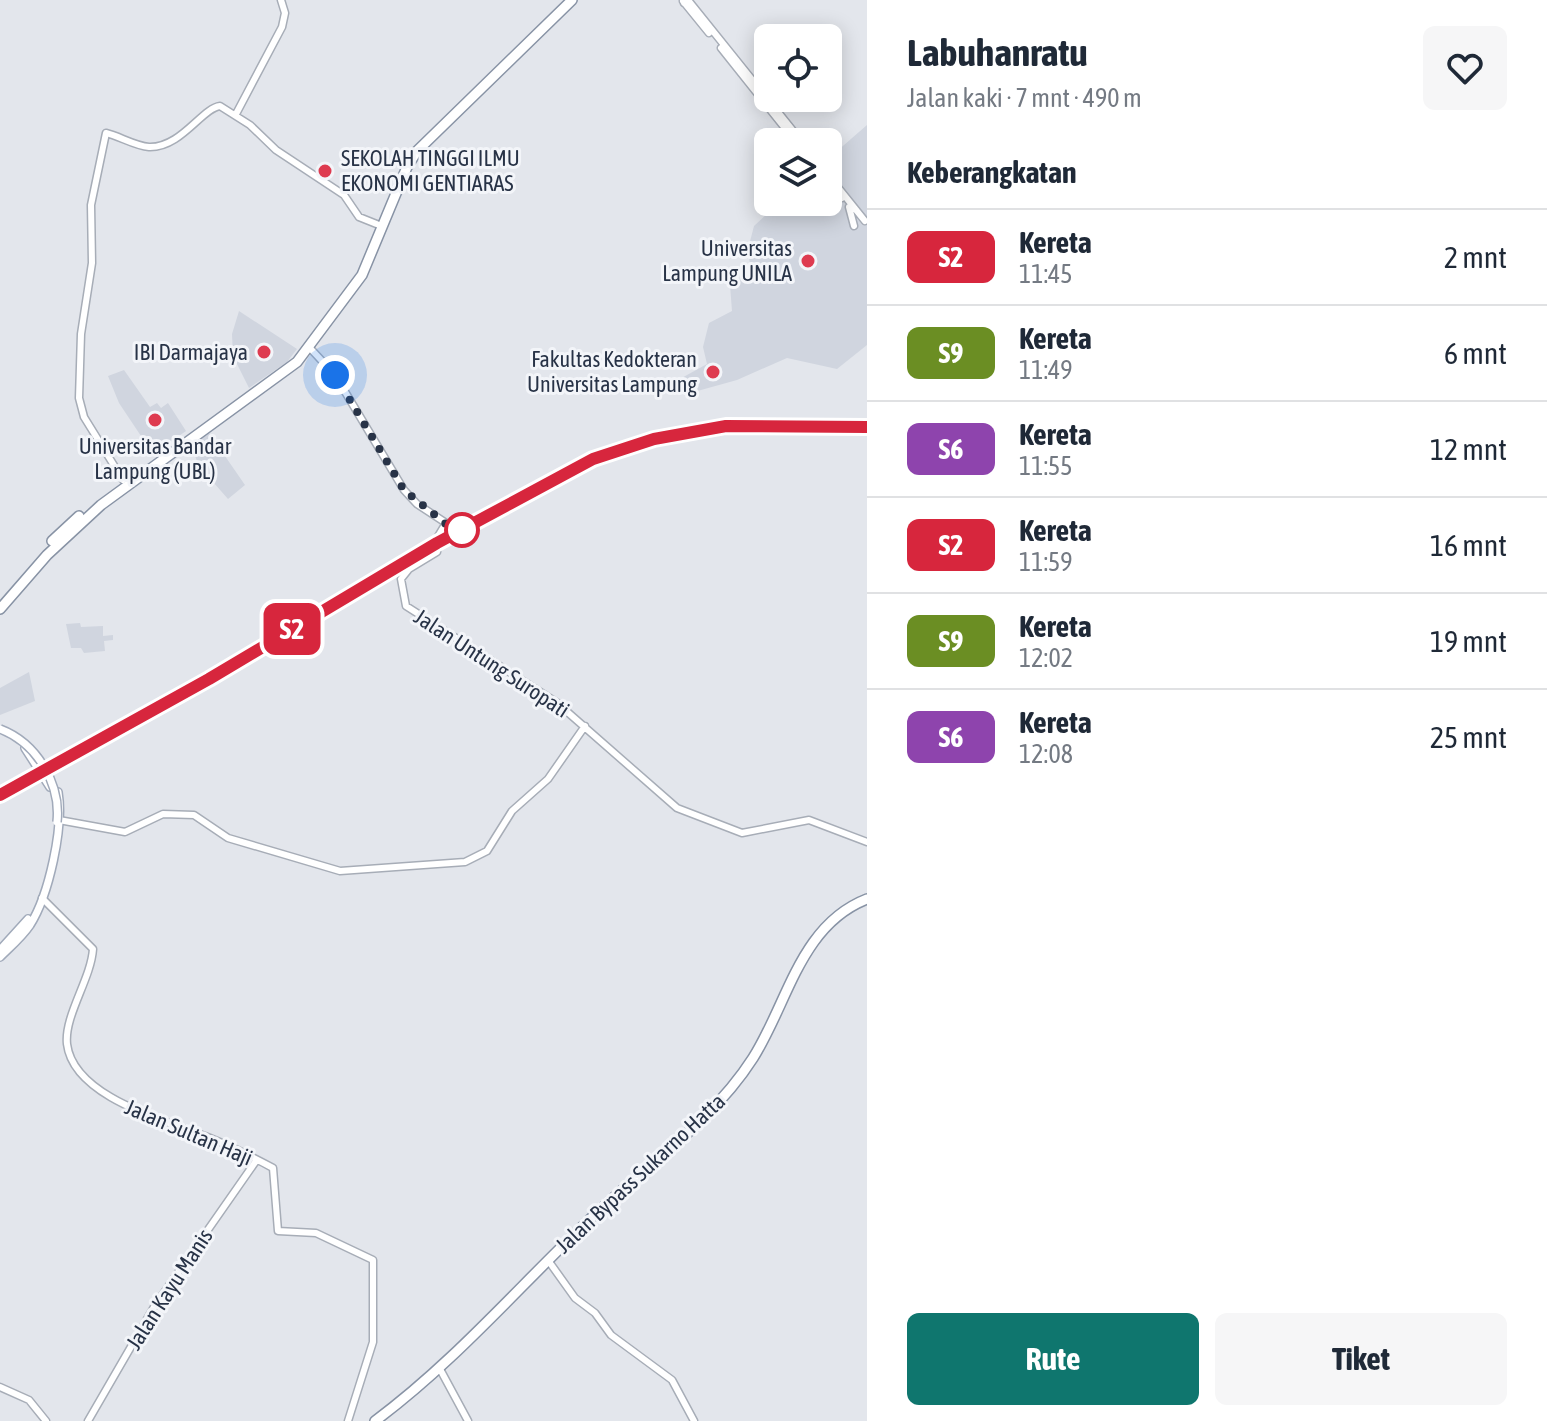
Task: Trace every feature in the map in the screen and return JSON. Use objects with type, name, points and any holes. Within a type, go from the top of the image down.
[{"type":"highway","points":[[0,609],[47,555],[101,505],[288,364],[369,262],[412,158],[565,0]]},
{"type":"highway","points":[[350,288],[411,150],[572,0]]},
{"type":"highway","points":[[0,601],[63,529],[123,480],[291,368],[309,347],[321,326]]},
{"type":"highway","name":"Jalan Bypass Sukarno Hatta","points":[[375,1421],[473,1337],[584,1225],[729,1088],[763,1041],[827,929],[846,913],[867,902]]},
{"type":"highway","name":"Jalan Bypass Sukarno Hatta","points":[[381,1421],[441,1371],[730,1093],[758,1057],[798,975]]},
{"type":"main road","points":[[0,730],[22,742],[40,767],[55,793],[56,825],[42,898],[25,931],[0,957]]},
{"type":"main road","points":[[0,730],[36,758],[53,794],[56,825],[35,905],[24,925],[0,950]]},
{"type":"street","points":[[236,114],[282,27],[285,13],[281,0]]},
{"type":"street","points":[[685,1],[788,128]]},
{"type":"street","points":[[123,480],[84,417],[79,398],[81,334],[92,263],[91,205],[106,133],[150,147],[188,132],[217,105],[236,114],[276,150],[344,195],[359,217],[379,225]]},
{"type":"street","points":[[842,192],[865,221]]},
{"type":"street","points":[[842,199],[852,211],[854,226]]},
{"type":"street","points":[[309,347],[335,375],[404,490],[446,524],[459,525],[473,520]]},
{"type":"street","name":"Jalan Untung Suropati","points":[[446,524],[437,538],[437,552],[409,569],[401,579],[406,606],[541,692],[585,726],[649,786],[692,815],[747,833],[809,820],[867,842]]},
{"type":"street","points":[[56,825],[125,832],[163,814],[194,815],[228,838],[340,871],[465,862],[490,848],[512,811],[542,786],[585,726]]},
{"type":"street","name":"Jalan Sultan Haji","points":[[42,898],[93,949],[67,1036],[70,1057],[75,1064],[102,1091],[126,1107],[270,1165],[276,1173],[275,1229],[284,1233],[316,1233],[373,1260],[373,1342],[348,1421]]},
{"type":"street","name":"Jalan Kayu Manis","points":[[88,1421],[154,1307],[256,1161]]},
{"type":"street","points":[[550,1263],[575,1298],[595,1313],[611,1335],[670,1377],[694,1421]]},
{"type":"street","points":[[441,1371],[468,1421]]},
{"type":"street","points":[[0,1387],[30,1401],[46,1421]]},
{"type":"shaded area","name":"Universitas Lampung UNILA","points":[[867,125],[867,345],[837,369],[787,358],[737,380],[683,395],[678,380],[707,364],[703,347],[709,323],[732,311],[730,285],[751,273],[748,249],[754,226],[765,216],[842,216],[842,147]]},
{"type":"shaded area","name":"IBI Darmajaya","points":[[239,311],[297,349],[287,362],[249,388],[233,356],[232,334]]},
{"type":"shaded area","name":"Universitas Bandar Lampung (UBL)","points":[[124,370],[150,407],[157,403],[161,408],[168,403],[186,431],[153,454],[119,403],[108,376]]},
{"type":"shaded area","points":[[207,430],[245,485],[228,499],[199,466],[190,443]]},
{"type":"shaded area","points":[[80,623],[81,627],[103,626],[103,636],[113,635],[113,640],[104,641],[105,651],[84,653],[81,648],[71,648],[66,624]]},
{"type":"shaded area","points":[[29,672],[35,701],[0,715],[0,688]]},
{"type":"railway","points":[[0,795],[209,679],[437,543],[593,459],[654,439],[704,428],[760,424],[867,427]]},
{"type":"train","name":"S2","points":[[0,795],[209,679],[437,543],[593,459],[654,439],[704,428],[760,424],[867,427]]},
{"type":"place","name":"SEKOLAH TINGGI ILMU EKONOMI GENTIARAS","points":[[325,171]]},
{"type":"place","name":"Universitas Lampung UNILA","points":[[808,261]]},
{"type":"place","name":"IBI Darmajaya","points":[[264,352]]},
{"type":"place","name":"Fakultas Kedokteran Universitas Lampung","points":[[713,372]]},
{"type":"place","name":"Universitas Bandar Lampung (UBL)","points":[[155,420]]},
{"type":"route","points":[[335,375],[411,499],[446,524],[455,523],[462,530]]}]
